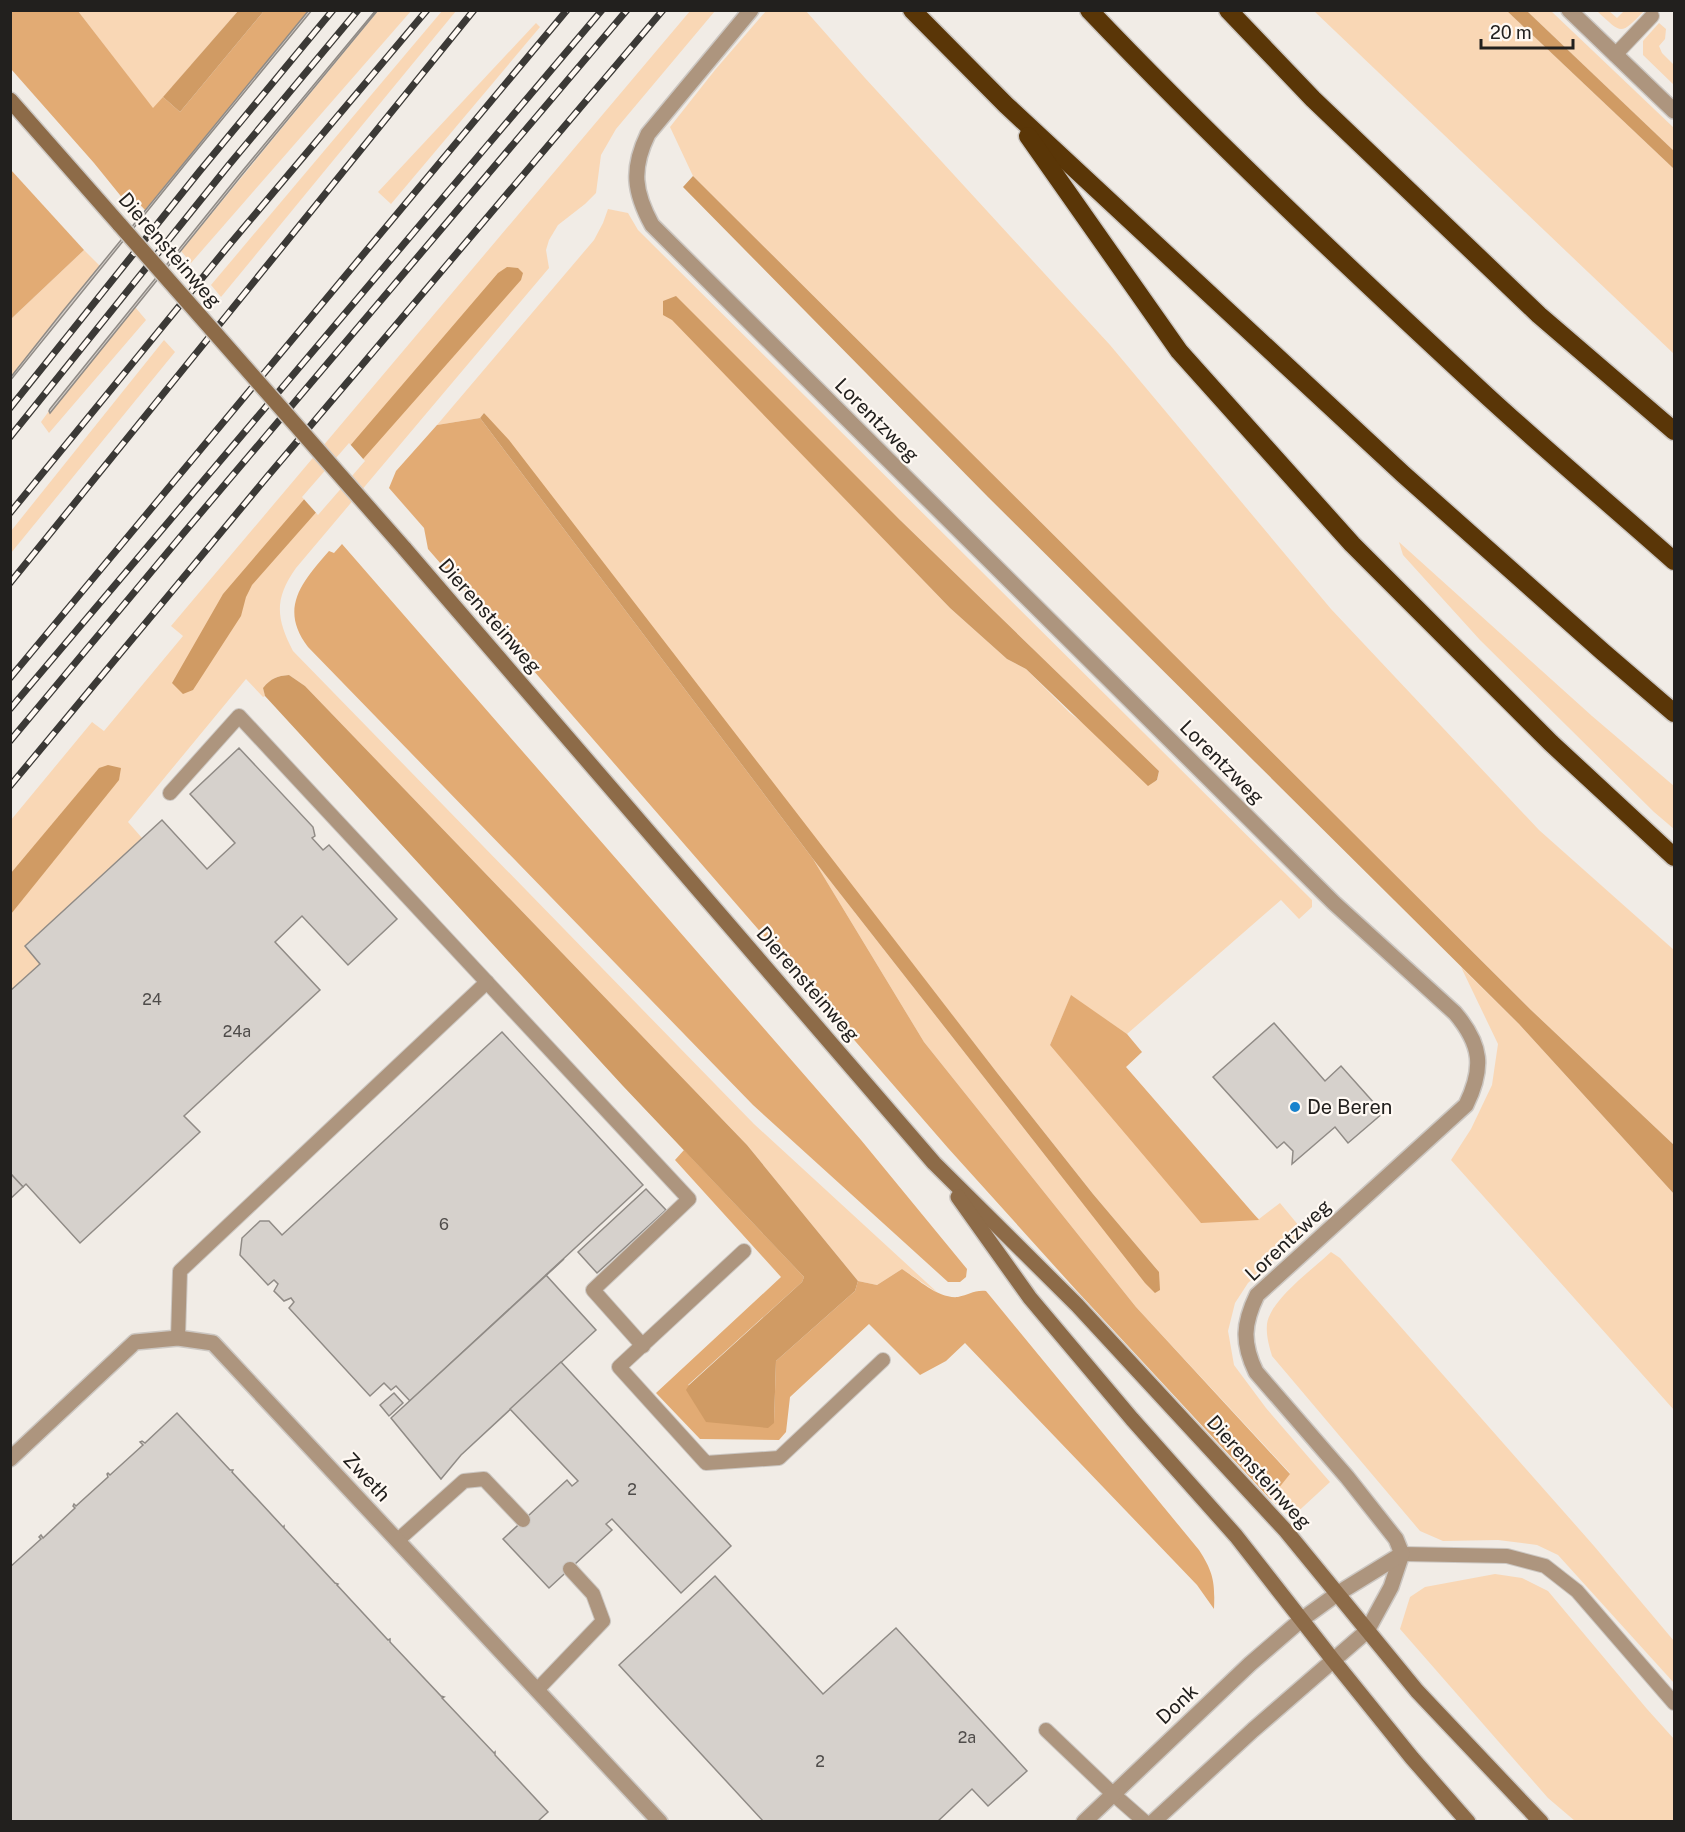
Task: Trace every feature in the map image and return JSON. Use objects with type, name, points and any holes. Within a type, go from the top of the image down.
[{"type":"highway","points":[[912,10],[1006,105],[1403,474],[1674,712]]},
{"type":"highway","points":[[1089,10],[1137,61],[1488,397],[1674,561]]},
{"type":"highway","points":[[1228,10],[1313,99],[1539,315],[1674,431]]},
{"type":"highway","points":[[1006,105],[1179,351],[1352,544],[1551,743],[1674,857]]},
{"type":"main road","name":"Dierensteinweg","points":[[10,100],[404,548],[934,1162],[1077,1305],[1286,1531],[1418,1692],[1540,1821]]},
{"type":"main road","name":"Dierensteinweg","points":[[934,1162],[1030,1298],[1132,1419],[1236,1536],[1412,1758],[1468,1821]]},
{"type":"street","name":"Lorentzweg","points":[[751,10],[648,134],[640,149],[636,180],[638,197],[652,225],[1334,903],[1455,1013],[1471,1034],[1476,1047],[1478,1075],[1466,1106],[1257,1295],[1246,1326],[1245,1342],[1256,1372],[1347,1477],[1396,1539],[1401,1554]]},
{"type":"street","points":[[1569,10],[1674,111]]},
{"type":"street","name":"Zweth","points":[[10,1459],[135,1342],[178,1338],[213,1343],[660,1821]]},
{"type":"street","points":[[1336,1594],[1401,1554]]},
{"type":"street","points":[[1153,1821],[1367,1631],[1391,1587],[1401,1554]]},
{"type":"street","name":"Donk","points":[[1084,1821],[1250,1664],[1301,1620],[1336,1594]]},
{"type":"lane","points":[[1616,55],[1652,16]]},
{"type":"lane","points":[[170,793],[239,716],[689,1199],[593,1290],[643,1346]]},
{"type":"lane","points":[[178,1338],[180,1271],[487,982]]},
{"type":"lane","points":[[744,1251],[619,1367],[706,1463],[779,1458],[883,1360]]},
{"type":"lane","points":[[398,1540],[464,1481],[484,1479],[523,1520]]},
{"type":"lane","points":[[1401,1554],[1507,1556],[1545,1566],[1577,1592],[1674,1703]]},
{"type":"lane","points":[[537,1690],[603,1621],[593,1594],[570,1569]]},
{"type":"lane","points":[[1046,1730],[1145,1821]]},
{"type":"shaded area","points":[[10,11],[78,11],[153,108],[163,97],[180,112],[264,11],[309,11],[145,210],[130,194],[124,200],[11,69]]},
{"type":"shaded area","points":[[78,11],[238,11],[153,109]]},
{"type":"shaded area","points":[[238,11],[264,11],[180,112],[163,97]]},
{"type":"shaded area","points":[[378,11],[411,11],[191,263],[181,251]]},
{"type":"shaded area","points":[[442,11],[456,11],[221,297],[211,285]]},
{"type":"shaded area","points":[[690,11],[715,11],[616,129],[601,155],[596,193],[558,225],[549,240],[546,250],[549,268],[296,568],[281,599],[281,618],[293,651],[754,1124],[938,1293],[902,1269],[877,1285],[858,1281],[747,1145],[305,686],[289,675],[269,682],[263,688],[265,696],[263,697],[246,679],[128,822],[142,838],[25,946],[40,964],[11,991],[11,820],[92,722],[104,731],[183,636],[171,626]]},
{"type":"shaded area","points":[[766,11],[806,11],[1110,345],[1331,609],[1539,830],[1674,950],[1674,1145],[1531,1010],[693,176],[670,127]]},
{"type":"shaded area","points":[[1314,11],[1507,11],[1674,169],[1674,354]]},
{"type":"shaded area","points":[[1507,11],[1527,11],[1674,151],[1674,169]]},
{"type":"shaded area","points":[[1527,11],[1551,11],[1674,128],[1674,151]]},
{"type":"shaded area","points":[[1597,11],[1609,11],[1617,18],[1624,11],[1644,11],[1630,25],[1621,29]]},
{"type":"shaded area","points":[[536,23],[540,27],[391,204],[378,192]]},
{"type":"shaded area","points":[[1659,23],[1666,29],[1665,39],[1659,46],[1662,53],[1674,65],[1674,85],[1643,55],[1643,41]]},
{"type":"shaded area","points":[[11,170],[84,250],[11,319]]},
{"type":"shaded area","points":[[693,176],[1531,1010],[1674,1145],[1674,1194],[1519,1024],[988,497],[683,187]]},
{"type":"shaded area","points":[[608,209],[628,213],[638,230],[1312,900],[1312,907],[1299,919],[1281,900],[1127,1034],[1071,996],[1050,1045],[1259,1219],[1280,1203],[1304,1232],[1248,1283],[1235,1303],[1228,1331],[1234,1365],[1266,1408],[1330,1482],[1291,1518],[1270,1499],[1290,1473],[1136,1307],[924,1042],[813,859],[1055,1168],[1159,1272],[1093,1194],[998,1074],[484,413],[480,418],[437,425],[594,240]],"holes":[[[672,319],[900,520],[1159,771],[1157,781],[1070,713],[1026,669],[1007,659],[950,608]]]},
{"type":"shaded area","points":[[84,250],[100,266],[11,378],[11,319]]},
{"type":"shaded area","points":[[507,267],[518,268],[523,273],[521,280],[252,585],[241,616],[193,690],[183,694],[172,683],[223,594],[498,273]]},
{"type":"shaded area","points":[[676,296],[900,520],[1159,771],[1157,780],[1148,786],[1026,669],[1007,659],[950,608],[672,320],[663,315],[663,301]]},
{"type":"shaded area","points":[[135,307],[146,320],[49,433],[41,422]]},
{"type":"shaded area","points":[[164,340],[175,352],[11,553],[11,531]]},
{"type":"shaded area","points":[[484,413],[509,440],[998,1074],[1093,1194],[1159,1272],[1160,1290],[1155,1293],[1145,1283],[813,859],[480,418]]},
{"type":"shaded area","points":[[480,418],[813,859],[924,1042],[1136,1307],[1290,1474],[1270,1499],[948,1148],[428,549],[424,528],[389,488],[396,471],[437,425]]},
{"type":"shaded area","points":[[1399,542],[1592,716],[1674,786],[1674,829],[1480,640],[1403,555]]},
{"type":"shaded area","points":[[342,544],[861,1140],[967,1269],[966,1277],[960,1282],[948,1282],[753,1105],[308,647],[299,633],[295,620],[298,596],[303,584],[329,551],[334,553]]},
{"type":"shaded area","points":[[289,675],[305,686],[747,1145],[858,1281],[855,1291],[776,1361],[774,1423],[768,1428],[706,1422],[686,1390],[802,1282],[804,1277],[623,1086],[265,696],[263,688],[269,682]]},
{"type":"shaded area","points":[[108,765],[121,768],[119,780],[11,914],[11,873],[99,768]]},
{"type":"shaded area","points":[[1461,967],[1519,1024],[1674,1194],[1674,1410],[1451,1160],[1471,1129],[1492,1085],[1498,1044]]},
{"type":"shaded area","points":[[1071,995],[1127,1034],[1142,1052],[1126,1067],[1259,1220],[1201,1223],[1050,1045]]},
{"type":"shaded area","points":[[684,1150],[804,1277],[802,1282],[688,1385],[774,1422],[776,1361],[855,1291],[858,1281],[877,1285],[902,1269],[943,1295],[958,1297],[986,1291],[1199,1550],[1208,1565],[1212,1578],[1214,1609],[1197,1585],[965,1343],[946,1361],[920,1375],[869,1324],[790,1397],[786,1432],[779,1440],[700,1439],[656,1393],[781,1277],[675,1160]]},
{"type":"shaded area","points":[[1331,1252],[1340,1258],[1594,1546],[1674,1641],[1674,1683],[1558,1555],[1537,1545],[1498,1540],[1443,1541],[1420,1531],[1272,1356],[1267,1333],[1270,1315],[1284,1295]]},
{"type":"shaded area","points":[[1495,1574],[1522,1578],[1548,1591],[1674,1739],[1674,1821],[1575,1821],[1548,1798],[1400,1629],[1410,1597],[1425,1587]]},
{"type":"pier","points":[[349,443],[365,461],[318,515],[302,497]]},
{"type":"building","points":[[309,10],[312,10],[10,381],[10,378],[63,311]]},
{"type":"building","points":[[378,10],[50,413],[50,409],[239,175]]},
{"type":"building","points":[[239,748],[313,827],[315,836],[312,838],[323,850],[329,845],[397,919],[348,965],[302,916],[275,942],[320,990],[184,1116],[200,1132],[80,1243],[26,1184],[23,1187],[10,1173],[10,991],[40,964],[25,946],[162,820],[207,869],[235,843],[190,794]]},
{"type":"building","points":[[1274,1023],[1325,1081],[1341,1066],[1383,1113],[1348,1143],[1335,1127],[1292,1164],[1293,1151],[1284,1142],[1277,1148],[1213,1077]]},
{"type":"building","points":[[502,1032],[643,1185],[410,1401],[396,1386],[391,1390],[384,1383],[370,1396],[289,1308],[294,1302],[291,1298],[284,1301],[274,1291],[278,1284],[274,1280],[268,1285],[240,1255],[242,1238],[260,1221],[269,1221],[282,1235]]},
{"type":"building","points":[[10,1173],[23,1187],[10,1199]]},
{"type":"building","points":[[646,1189],[666,1210],[597,1273],[578,1252]]},
{"type":"building","points":[[546,1275],[596,1330],[461,1455],[441,1479],[391,1418]]},
{"type":"building","points":[[561,1362],[731,1546],[681,1593],[612,1519],[606,1524],[612,1530],[549,1588],[503,1539],[567,1480],[572,1486],[578,1481],[510,1409]]},
{"type":"building","points":[[394,1393],[403,1403],[389,1416],[380,1405]]},
{"type":"building","points":[[177,1413],[230,1470],[233,1470],[232,1472],[444,1697],[442,1698],[495,1752],[495,1755],[548,1812],[537,1822],[10,1822],[10,1567],[41,1539],[39,1537],[41,1535],[43,1538],[75,1508],[74,1504],[76,1506],[108,1477],[108,1473],[110,1475],[143,1445],[140,1442],[145,1443]]},
{"type":"building","points":[[715,1576],[823,1694],[896,1628],[1027,1771],[988,1806],[972,1789],[937,1822],[764,1822],[619,1665]]},
{"type":"railway","points":[[10,408],[199,172],[333,10]]},
{"type":"railway","points":[[10,437],[228,166],[358,10]]},
{"type":"railway","points":[[10,513],[230,244],[427,10]]},
{"type":"railway","points":[[10,583],[474,10]]},
{"type":"railway","points":[[10,678],[567,10]]},
{"type":"railway","points":[[10,709],[602,10]]},
{"type":"railway","points":[[10,741],[627,10]]},
{"type":"railway","points":[[10,786],[267,477],[663,10]]},
{"type":"place","name":"De Beren","points":[[1295,1107]]}]
